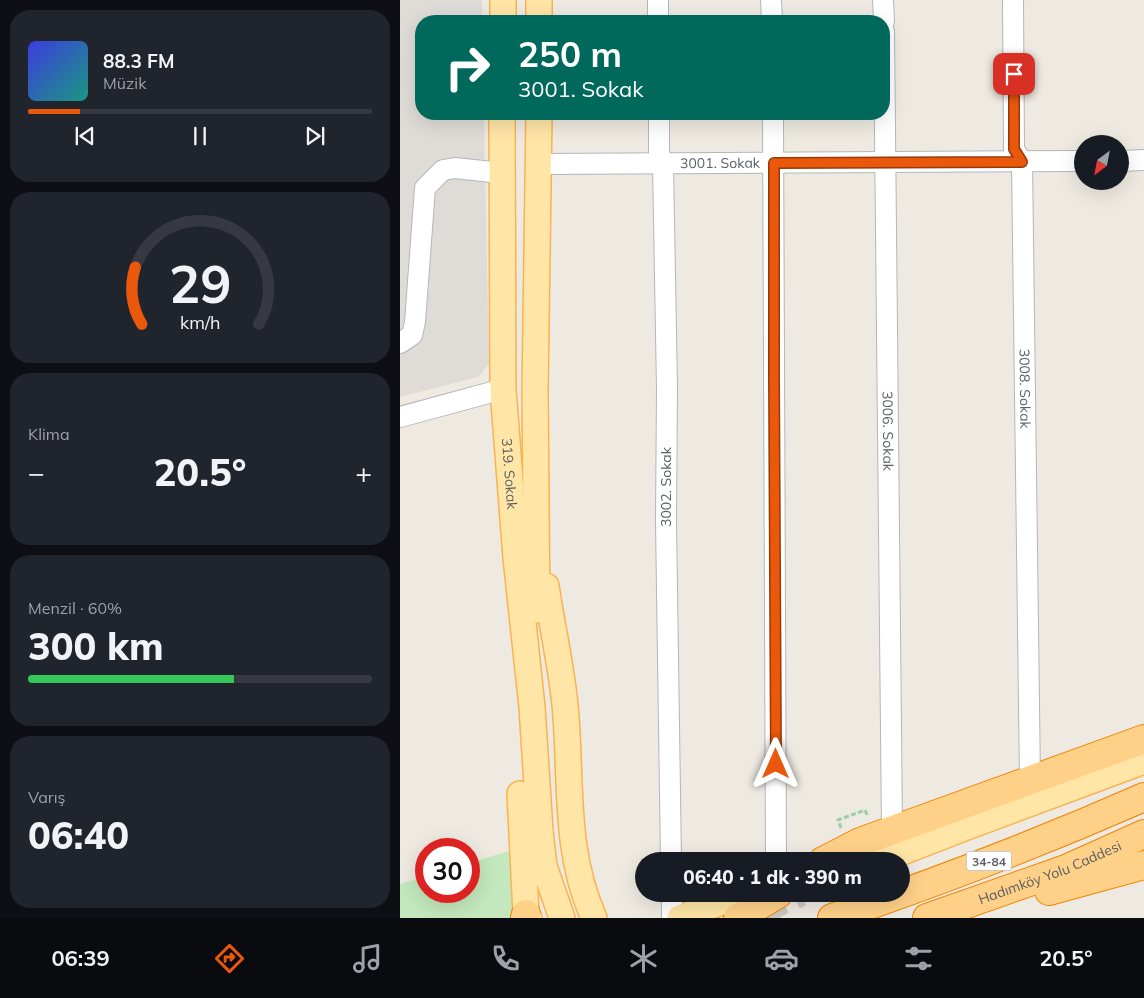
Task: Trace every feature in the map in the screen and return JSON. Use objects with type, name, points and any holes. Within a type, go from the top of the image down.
[{"type":"highway","points":[[840,852],[892,830],[1144,739]]},
{"type":"highway","name":"34-84","points":[[832,918],[898,896],[1070,830],[1144,797]]},
{"type":"highway","name":"Hadımköy Yolu Caddesi","points":[[927,918],[1058,872],[1144,834]]},
{"type":"highway","points":[[970,902],[1014,899],[1144,865]]},
{"type":"highway","points":[[738,918],[765,902]]},
{"type":"main road","points":[[503,0],[503,15]]},
{"type":"main road","points":[[539,0],[539,15]]},
{"type":"main road","name":"319. Sokak","points":[[502,120],[503,389],[516,558],[547,831]]},
{"type":"main road","name":"319. Sokak","points":[[539,120],[535,391],[536,591],[547,831]]},
{"type":"main road","points":[[537,523],[565,707],[572,842],[580,882],[594,918]]},
{"type":"main road","points":[[516,558],[509,606],[527,917]]},
{"type":"main road","points":[[902,852],[1144,761]]},
{"type":"main road","points":[[547,831],[544,866],[562,918]]},
{"type":"main road","points":[[547,831],[577,918]]},
{"type":"main road","points":[[680,918],[721,902]]},
{"type":"street","points":[[658,0],[658,15]]},
{"type":"street","points":[[771,0],[772,15]]},
{"type":"street","points":[[883,0],[884,15]]},
{"type":"street","name":"3008. Sokak","points":[[1013,0],[1014,149],[1022,162],[1030,781]]},
{"type":"street","name":"3002. Sokak","points":[[658,120],[659,153],[663,164],[667,389],[666,522],[671,852]]},
{"type":"street","points":[[773,120],[776,852]]},
{"type":"street","name":"3006. Sokak","points":[[885,120],[892,830]]},
{"type":"street","points":[[1129,161],[1144,160]]},
{"type":"street","name":"3001. Sokak","points":[[539,164],[1074,161]]},
{"type":"street","points":[[400,343],[412,335],[415,322],[425,188],[443,170],[455,168],[501,173]]},
{"type":"street","points":[[400,417],[503,389]]},
{"type":"street","points":[[672,902],[672,918]]},
{"type":"path","points":[[838,820],[865,810],[868,817],[860,820]]},
{"type":"shaded area","points":[[400,0],[482,0],[482,15],[415,15],[415,120],[484,120],[489,364],[478,377],[400,397]]},
{"type":"green space","points":[[516,849],[516,918],[400,918],[400,884],[415,879],[415,903],[480,903],[480,860]]},
{"type":"tunnel","points":[[762,914],[782,902]]},
{"type":"route","points":[[776,764],[774,163],[1022,162],[1014,149],[1014,74]]}]
